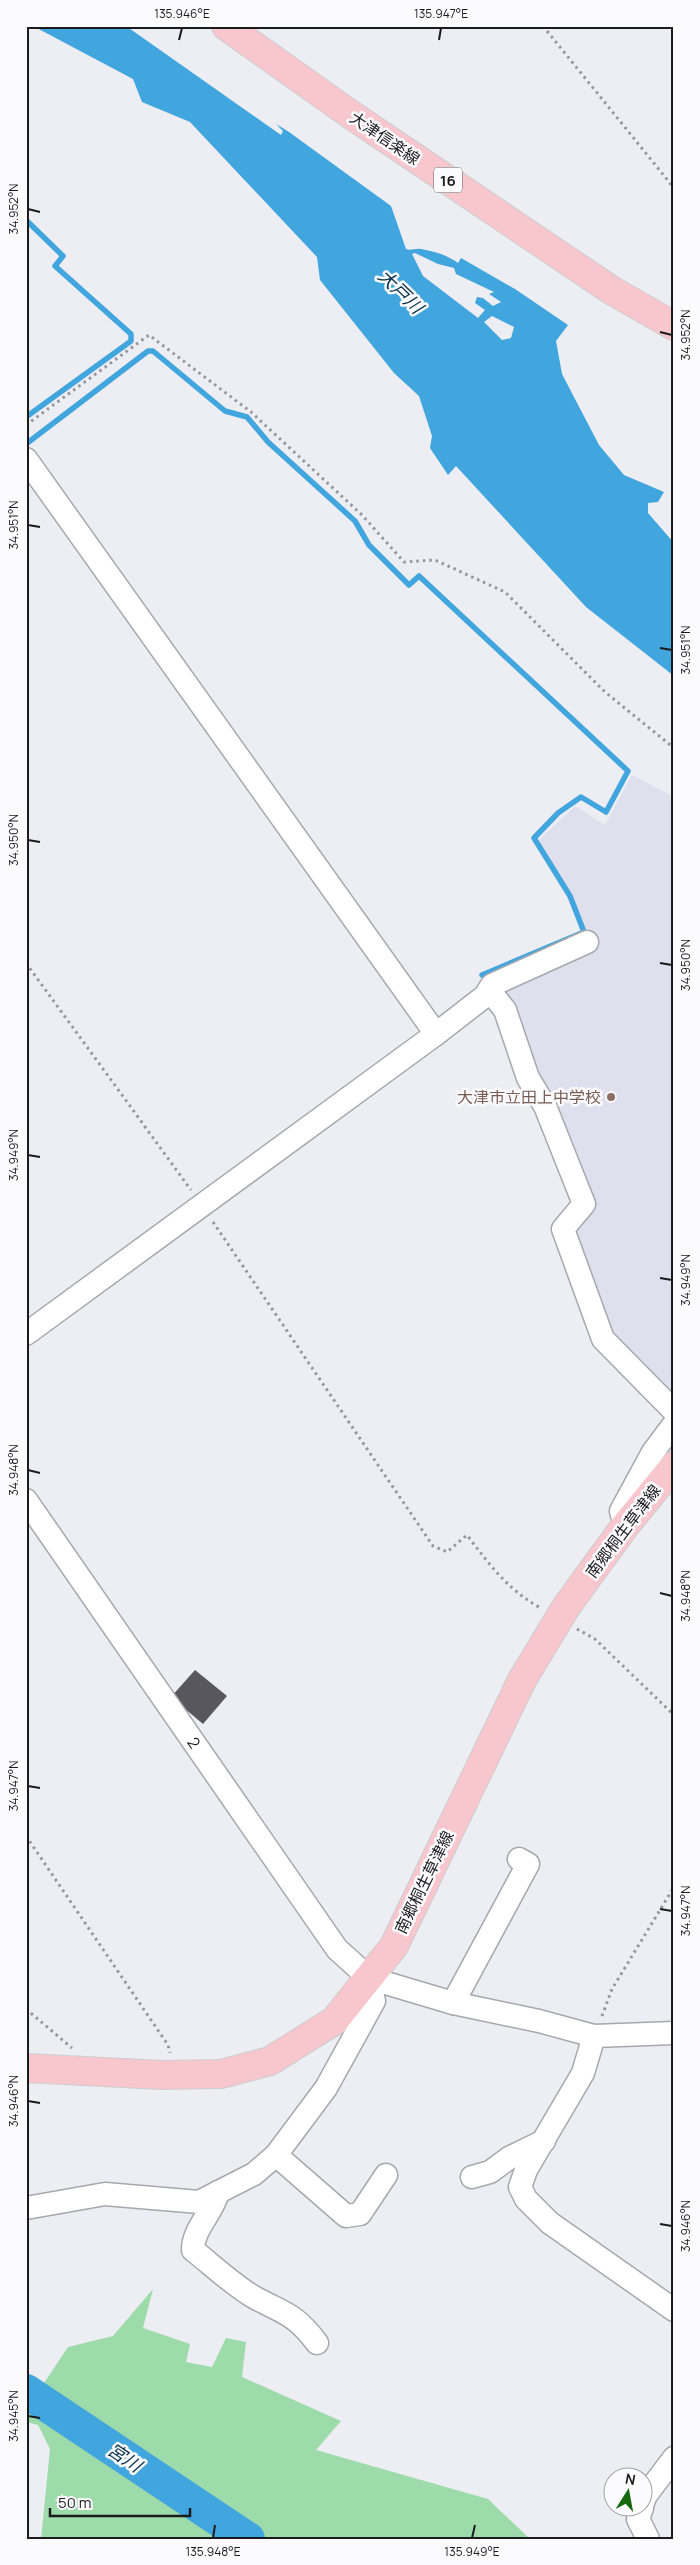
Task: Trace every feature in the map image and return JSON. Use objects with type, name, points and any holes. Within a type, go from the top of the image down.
[{"type":"main road","name":"大津信楽線","points":[[226,26],[350,114],[587,273],[674,326]]},
{"type":"main road","name":"南郷桐生草津線","points":[[26,2068],[177,2075],[221,2074],[270,2061],[334,2021],[394,1946],[522,1680],[559,1619],[625,1526],[674,1466]]},
{"type":"street","points":[[26,459],[436,1034]]},
{"type":"street","points":[[26,1334],[436,1034],[485,996],[492,985],[587,942]]},
{"type":"street","points":[[489,990],[505,1010],[528,1078],[545,1106],[584,1204],[563,1229],[603,1340],[674,1411]]},
{"type":"street","points":[[625,1526],[621,1511],[653,1452],[674,1424]]},
{"type":"street","name":"2","points":[[26,1500],[337,1949],[369,1978]]},
{"type":"street","points":[[453,2003],[528,1864],[520,1859]]},
{"type":"street","points":[[26,2208],[104,2194],[198,2202],[254,2174],[276,2155],[326,2088],[374,2001],[369,1978],[453,2003],[539,2021],[594,2036],[674,2033]]},
{"type":"street","points":[[594,2036],[583,2073],[526,2170],[520,2187],[526,2199],[550,2223],[674,2310]]},
{"type":"street","points":[[472,2176],[490,2172],[509,2158],[544,2141]]},
{"type":"street","points":[[276,2155],[346,2216],[360,2214],[386,2175]]},
{"type":"street","points":[[218,2192],[215,2205],[193,2238],[193,2250],[252,2296],[281,2309],[304,2325],[317,2343]]},
{"type":"street","points":[[652,2487],[674,2458]]},
{"type":"street","points":[[639,2518],[648,2539]]},
{"type":"path","points":[[543,26],[674,188]]},
{"type":"path","points":[[26,425],[149,336],[251,412],[362,515],[404,562],[435,560],[505,592],[605,692],[674,748]]},
{"type":"path","points":[[26,963],[202,1206],[433,1546],[448,1552],[467,1535],[500,1578],[524,1599],[594,1639],[674,1714]]},
{"type":"path","points":[[26,1836],[168,2045],[177,2075]]},
{"type":"path","points":[[594,2036],[612,1989],[674,1887]]},
{"type":"path","points":[[26,2010],[73,2049],[80,2071]]},
{"type":"shaded area","name":"大津市立田上中学校","points":[[632,775],[674,797],[674,1395],[612,1336],[570,1230],[594,1204],[501,991],[593,949],[572,896],[538,841],[575,806],[605,825]]},
{"type":"green space","points":[[153,2289],[143,2328],[190,2344],[186,2362],[212,2367],[226,2338],[246,2342],[242,2377],[341,2421],[316,2450],[488,2499],[530,2539],[41,2539],[50,2449],[38,2425],[26,2422],[26,2384],[42,2386],[68,2347],[113,2336]]},
{"type":"water","name":"大戸川","points":[[33,26],[126,26],[281,135],[283,131],[276,124],[289,132],[391,206],[406,249],[431,251],[458,263],[461,258],[515,289],[568,325],[556,341],[562,374],[599,445],[624,475],[664,492],[658,502],[648,503],[648,513],[674,543],[674,676],[586,607],[456,466],[448,475],[430,448],[432,436],[419,396],[394,373],[320,280],[317,257],[190,122],[142,102],[133,79]],"holes":[[[415,253],[438,264],[454,268],[456,274],[494,292],[489,294],[501,302],[493,306],[483,298],[477,297],[475,303],[485,310],[478,318],[423,276],[412,254]],[[492,316],[514,327],[511,338],[502,340],[484,322]]]},
{"type":"building","points":[[195,1670],[227,1696],[203,1724],[171,1697]]},
{"type":"waterway","points":[[26,220],[63,256],[55,266],[131,334],[131,341],[26,417]]},
{"type":"waterway","points":[[26,444],[148,351],[153,351],[225,411],[247,417],[268,442],[355,521],[369,545],[409,585],[419,576],[628,771],[606,812],[581,797],[558,813],[534,838],[570,896],[584,932],[482,975]]},
{"type":"waterway","name":"宮川","points":[[26,2391],[248,2539]]},
{"type":"place","name":"大津市立田上中学校","points":[[611,1097]]}]
